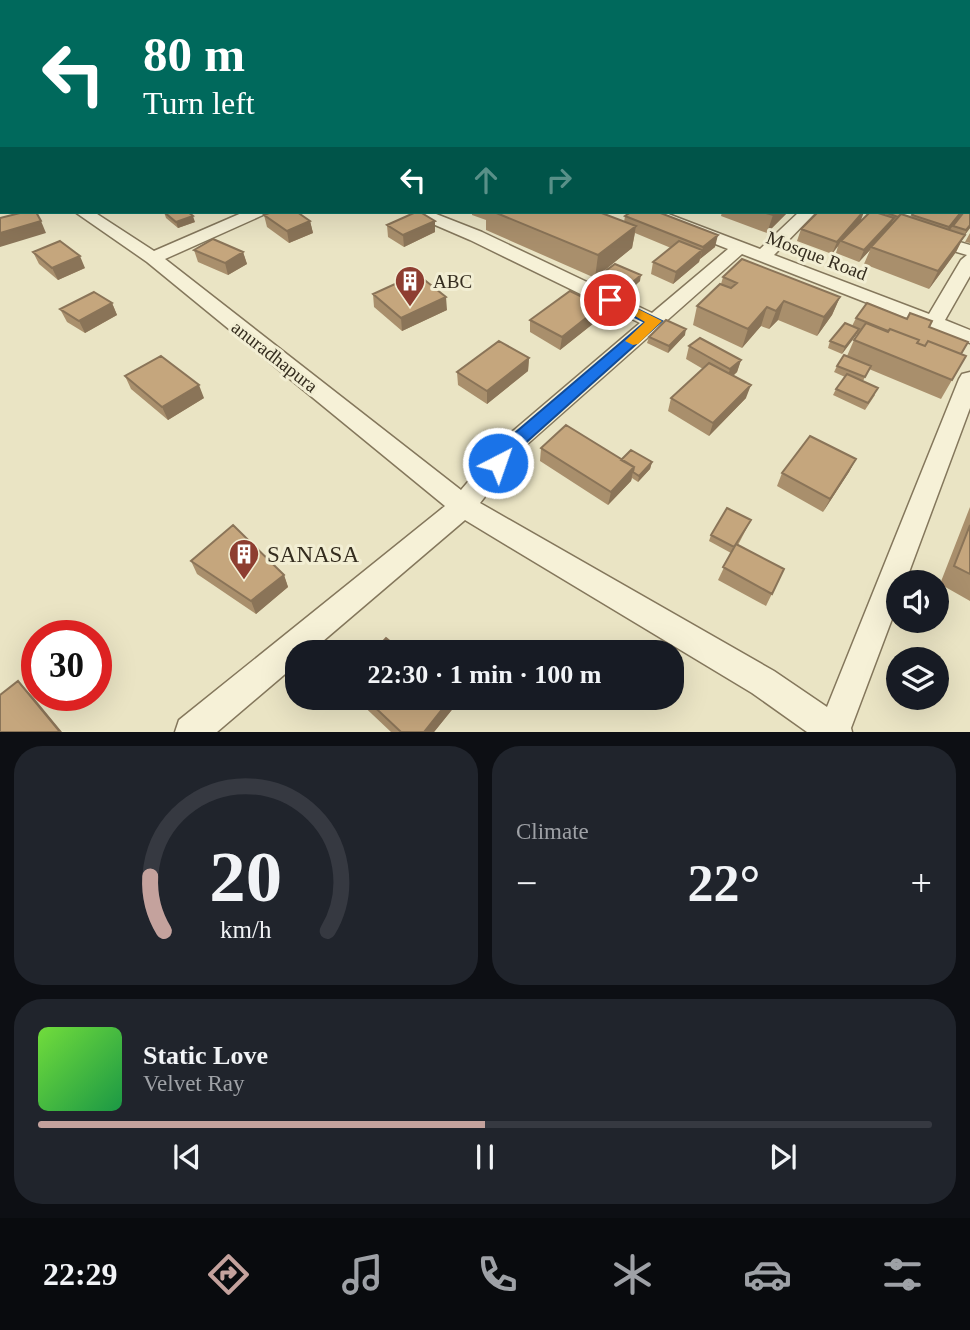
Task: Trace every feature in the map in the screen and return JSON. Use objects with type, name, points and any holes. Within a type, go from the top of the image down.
[{"type":"street","name":"anuradhapura","points":[[86,214],[153,258],[463,506],[763,682],[835,731]]},
{"type":"street","points":[[153,258],[252,214]]},
{"type":"street","points":[[423,214],[477,236],[655,321]]},
{"type":"street","name":"Mosque Road","points":[[654,214],[970,337]]},
{"type":"street","points":[[191,732],[463,506],[515,442],[655,321],[805,214]]},
{"type":"street","points":[[910,232],[970,251]]},
{"type":"street","points":[[934,323],[970,260]]},
{"type":"street","points":[[835,731],[970,379]]},
{"type":"building","points":[[16,214],[37,214],[41,221],[0,233],[0,218]]},
{"type":"building","points":[[166,214],[193,216],[176,222]]},
{"type":"building","points":[[300,214],[310,221],[287,231],[264,215]]},
{"type":"building","points":[[412,214],[423,214],[435,221],[403,235],[387,225]]},
{"type":"building","points":[[499,214],[604,214],[636,226],[598,255]]},
{"type":"building","points":[[663,214],[718,235],[703,247],[625,216]]},
{"type":"building","points":[[816,214],[861,214],[837,242],[801,229]]},
{"type":"building","points":[[868,214],[894,218],[864,250],[841,241]]},
{"type":"building","points":[[901,214],[965,235],[938,271],[871,247]]},
{"type":"building","points":[[913,214],[959,214],[949,227]]},
{"type":"building","points":[[962,214],[970,214],[970,225],[966,230],[953,226]]},
{"type":"building","points":[[213,239],[243,252],[225,263],[194,250]]},
{"type":"building","points":[[60,241],[80,256],[52,268],[33,252]]},
{"type":"building","points":[[679,241],[702,250],[676,272],[653,262]]},
{"type":"building","points":[[742,259],[840,297],[824,317],[784,301],[776,311],[767,307],[748,329],[697,306],[720,284],[731,288],[737,283],[723,277]]},
{"type":"building","points":[[615,264],[641,275],[628,286],[601,274]]},
{"type":"building","points":[[417,274],[446,297],[401,318],[373,294]]},
{"type":"building","points":[[570,291],[601,306],[562,337],[530,320]]},
{"type":"building","points":[[94,292],[112,303],[79,321],[60,309]]},
{"type":"building","points":[[867,303],[907,319],[910,313],[932,321],[929,327],[968,342],[961,354],[928,341],[925,346],[917,343],[919,340],[856,318]]},
{"type":"building","points":[[666,320],[686,329],[669,346],[649,337]]},
{"type":"building","points":[[845,323],[859,329],[845,347],[830,341]]},
{"type":"building","points":[[866,323],[919,340],[917,343],[925,346],[928,341],[966,356],[952,380],[854,340]]},
{"type":"building","points":[[700,338],[741,360],[730,369],[689,346]]},
{"type":"building","points":[[499,341],[529,358],[487,391],[457,372]]},
{"type":"building","points":[[844,355],[871,366],[865,377],[837,366]]},
{"type":"building","points":[[161,356],[199,385],[162,407],[125,376]]},
{"type":"building","points":[[709,363],[751,385],[713,423],[671,398]]},
{"type":"building","points":[[847,374],[878,388],[868,403],[836,389]]},
{"type":"building","points":[[566,425],[634,467],[611,492],[541,448]]},
{"type":"building","points":[[810,436],[856,459],[830,499],[782,473]]},
{"type":"building","points":[[631,450],[652,462],[639,476],[633,472],[634,467],[621,460]]},
{"type":"building","points":[[727,508],[751,520],[734,547],[711,535]]},
{"type":"building","name":"SANASA","points":[[233,525],[284,575],[251,601],[191,561]]},
{"type":"building","points":[[970,525],[970,574],[954,566]]},
{"type":"building","points":[[736,544],[784,569],[772,594],[723,567]]},
{"type":"building","points":[[18,681],[21,685],[21,711],[43,711],[60,732],[0,732],[0,695]]},
{"type":"building","points":[[378,710],[441,710],[424,732],[401,732]]},
{"type":"slow traffic","points":[[633,341],[655,321],[634,311]]},
{"type":"place","name":"ABC","points":[[410,308]]},
{"type":"place","name":"SANASA","points":[[244,581]]},
{"type":"route","points":[[498,463],[515,442],[655,321],[610,300]]}]
